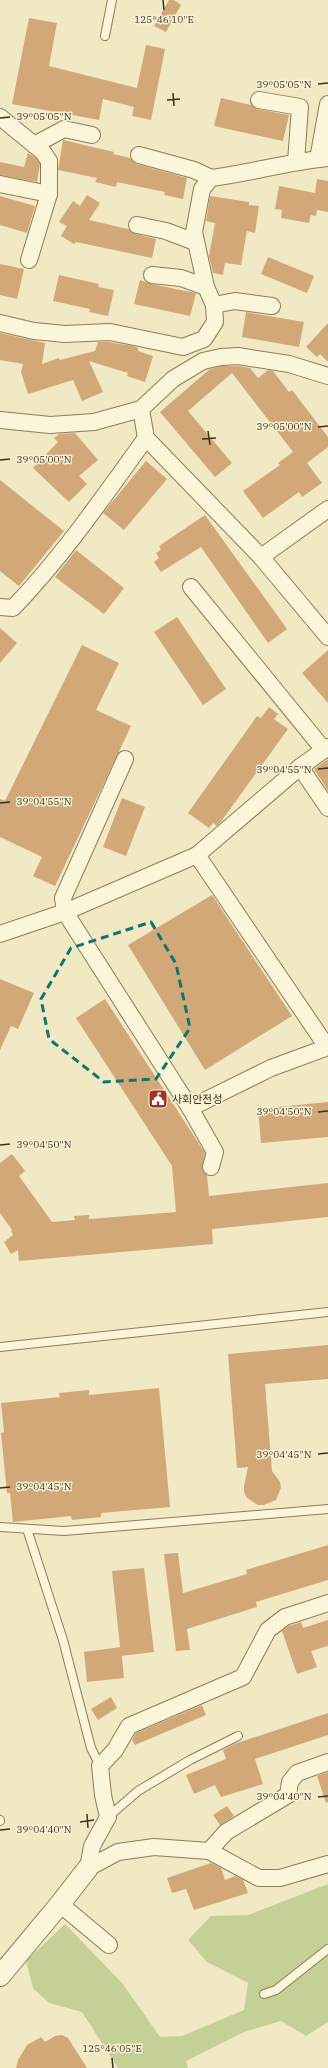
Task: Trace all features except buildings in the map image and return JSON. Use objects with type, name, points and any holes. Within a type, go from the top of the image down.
[{"type":"street","points":[[259,100],[300,107],[296,162]]},
{"type":"street","points":[[139,155],[194,170],[211,178],[237,175],[296,162],[323,159],[328,104]]},
{"type":"street","points":[[0,117],[43,152],[49,161],[49,194],[29,260]]},
{"type":"street","points":[[34,145],[64,129],[92,135]]},
{"type":"street","points":[[0,322],[34,331],[65,334],[110,332],[184,347],[204,339],[215,322],[214,305],[206,287],[194,232],[202,188],[211,178]]},
{"type":"street","points":[[0,184],[49,194]]},
{"type":"street","points":[[137,226],[166,231],[196,242]]},
{"type":"street","points":[[152,275],[181,278],[206,287]]},
{"type":"street","points":[[214,305],[235,301],[272,306]]},
{"type":"street","points":[[0,420],[50,425],[94,422],[141,409],[173,379],[203,361],[221,357],[238,356],[289,364],[328,376]]},
{"type":"street","points":[[141,409],[146,438],[261,558],[328,637]]},
{"type":"street","points":[[0,607],[13,608],[36,584],[96,508],[146,438]]},
{"type":"street","points":[[261,558],[328,509]]},
{"type":"street","points":[[4,929],[65,912],[197,855],[300,767],[326,748],[191,587]]},
{"type":"street","points":[[124,759],[63,898],[65,912],[190,1108],[215,1152],[211,1167]]},
{"type":"street","points":[[300,767],[328,808]]},
{"type":"street","points":[[190,1108],[271,1068],[328,1047],[197,855]]},
{"type":"street","points":[[88,1868],[92,1846],[108,1816],[103,1795],[100,1766],[115,1750],[129,1726],[244,1677],[268,1630],[285,1617],[328,1603]]},
{"type":"street","points":[[209,1851],[226,1832],[288,1795],[290,1782],[297,1773],[328,1762]]},
{"type":"street","points":[[0,1976],[88,1868],[118,1852],[147,1848],[209,1851],[259,1878],[280,1878],[328,1864]]},
{"type":"street","points":[[60,1904],[109,1945]]},
{"type":"lane","points":[[105,36],[112,0]]},
{"type":"lane","points":[[0,1347],[328,1312]]},
{"type":"lane","points":[[0,1527],[64,1531],[328,1509]]},
{"type":"lane","points":[[27,1529],[62,1640],[91,1748],[100,1766]]},
{"type":"lane","points":[[108,1816],[138,1791],[190,1760],[238,1736]]},
{"type":"lane","points":[[264,1994],[276,1990],[328,1949]]},
{"type":"highlighted area","points":[[151,922],[176,964],[190,1028],[156,1079],[104,1082],[49,1039],[41,999],[71,948]]},
{"type":"green space","points":[[328,1884],[328,2022],[306,2036],[281,2021],[244,2032],[186,2061],[188,2068],[118,2068],[82,2012],[49,2003],[33,1988],[26,1961],[65,1924],[123,1984],[160,2037],[182,2036],[244,2010],[248,1983],[207,1962],[188,1940],[211,1916],[248,1915]]},
{"type":"place","name":"사회안전성","points":[[158,1099]]}]
